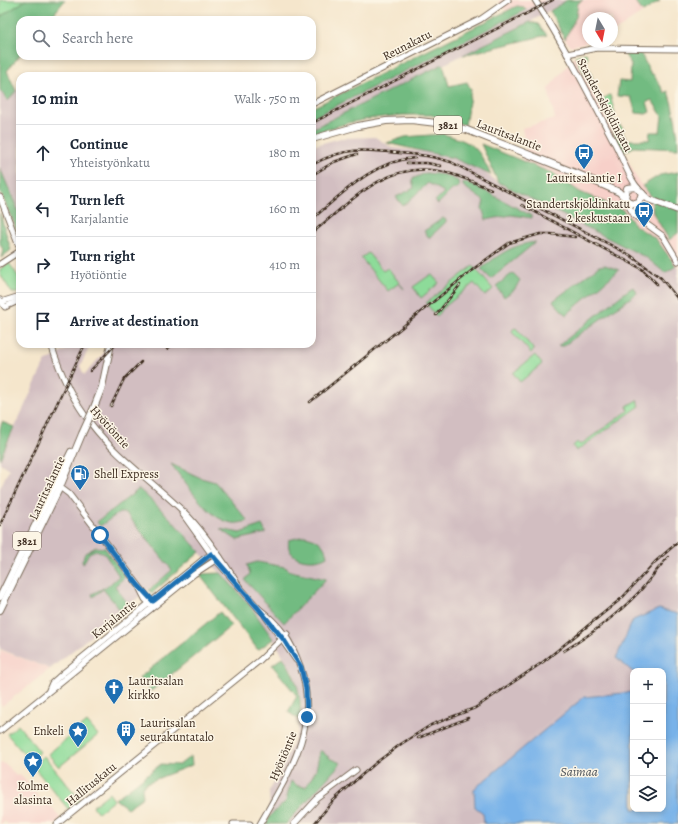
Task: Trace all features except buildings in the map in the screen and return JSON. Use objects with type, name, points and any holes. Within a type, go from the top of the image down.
[{"type":"main road","name":"Reunakatu","points":[[316,102],[481,19],[508,0]]},
{"type":"main road","name":"Standertskjöldinkatu","points":[[535,1],[567,54],[630,175],[640,190]]},
{"type":"main road","points":[[567,54],[597,48],[678,49]]},
{"type":"main road","name":"Lauritsalantie","points":[[316,138],[371,123],[411,120],[435,123],[467,130],[578,174],[619,192],[625,199]]},
{"type":"main road","name":"Lauritsalantie","points":[[578,174],[617,187],[628,188]]},
{"type":"main road","points":[[630,175],[628,188],[624,193],[625,199],[632,213],[664,236],[678,261]]},
{"type":"main road","points":[[628,188],[634,186],[648,199],[678,211]]},
{"type":"main road","points":[[640,190],[636,212],[640,219]]},
{"type":"main road","points":[[0,197],[16,239]]},
{"type":"main road","points":[[625,199],[631,204],[639,202],[678,211]]},
{"type":"main road","points":[[1,263],[16,253]]},
{"type":"main road","points":[[2,303],[16,298]]},
{"type":"main road","points":[[2,303],[16,301]]},
{"type":"main road","name":"Hyötiöntie","points":[[52,348],[66,384],[93,426],[122,456],[178,507],[283,640],[301,667]]},
{"type":"main road","name":"Lauritsalantie","points":[[0,610],[93,410],[102,387],[110,348]]},
{"type":"main road","points":[[58,486],[69,494],[152,604]]},
{"type":"main road","name":"Lauritsalantie","points":[[0,597],[58,486]]},
{"type":"main road","name":"Karjalantie","points":[[0,731],[49,691],[57,678],[152,604],[214,553]]},
{"type":"main road","name":"Karjalantie","points":[[152,604],[218,558]]},
{"type":"main road","name":"Hyötiöntie","points":[[258,608],[287,634],[301,667],[308,705],[306,726],[290,769],[260,824]]},
{"type":"main road","name":"Hallituskatu","points":[[57,824],[283,640],[287,634]]},
{"type":"main road","points":[[294,824],[317,799],[356,770]]},
{"type":"main road","points":[[233,824],[250,824]]},
{"type":"shaded area","points":[[501,0],[545,0],[526,10],[524,7],[517,6],[506,11],[499,2]]},
{"type":"shaded area","points":[[545,0],[567,0],[530,22],[316,127],[316,116]]},
{"type":"shaded area","points":[[567,0],[650,0],[654,5],[618,29],[618,12],[582,12],[582,44],[572,46],[568,44],[550,11]]},
{"type":"shaded area","points":[[575,56],[638,181],[651,196],[653,213],[669,240],[678,233],[678,265],[676,266],[669,255],[643,229],[636,226],[623,210],[580,192],[554,174],[522,161],[526,149],[522,128],[555,119],[548,89]]},
{"type":"shaded area","points":[[0,90],[11,97],[16,91],[16,229],[0,191]]},
{"type":"shaded area","points":[[375,137],[392,148],[444,154],[479,168],[497,182],[647,258],[665,273],[676,266],[678,269],[678,614],[659,609],[616,658],[630,670],[630,692],[584,697],[483,813],[484,824],[266,824],[270,816],[269,791],[279,775],[298,731],[302,704],[294,674],[273,639],[250,606],[221,573],[200,553],[172,570],[50,669],[0,649],[0,488],[9,469],[0,463],[0,459],[45,362],[70,348],[89,348],[80,366],[84,375],[108,348],[316,348],[316,145],[341,138]]},
{"type":"shaded area","points":[[0,650],[50,669],[2,706],[0,703]]},
{"type":"shaded area","points":[[2,763],[8,766],[16,776],[20,774],[41,800],[46,801],[61,819],[55,824],[7,824],[6,821],[0,824],[0,764]]},
{"type":"green space","points":[[0,0],[26,0],[0,17]]},
{"type":"green space","points":[[26,0],[65,0],[52,16],[16,16],[16,60],[7,71],[16,91],[8,101],[0,90],[0,17]]},
{"type":"green space","points":[[567,0],[583,0],[578,3],[576,17],[565,39],[550,11]]},
{"type":"green space","points":[[634,0],[659,0],[660,1],[643,12]]},
{"type":"green space","points":[[517,6],[524,7],[526,10],[316,116],[316,106]]},
{"type":"green space","points":[[530,22],[538,24],[547,35],[463,55]]},
{"type":"green space","points":[[623,52],[640,52],[651,74],[653,74],[665,93],[668,91],[675,120],[678,149],[634,147],[624,152],[611,128],[620,125],[624,130],[622,132],[627,140],[649,140],[650,132],[660,132],[662,116],[652,100],[647,102],[650,112],[646,114],[636,113],[631,97],[617,96],[619,81],[630,82],[631,64]]},
{"type":"green space","points":[[586,53],[588,59],[585,60],[587,71],[590,71],[593,80],[590,85],[575,56]]},
{"type":"green space","points":[[443,64],[449,86],[467,82],[471,90],[465,125],[431,115],[403,115],[374,118],[348,123],[316,133],[316,127]]},
{"type":"green space","points":[[610,95],[615,114],[613,116],[615,123],[612,125],[599,101]]},
{"type":"green space","points":[[443,134],[462,140],[474,147],[491,175],[453,158],[387,143],[405,137]]},
{"type":"green space","points":[[481,144],[554,174],[580,192],[623,210],[636,226],[656,239],[676,266],[665,273],[647,258],[498,182]]},
{"type":"green space","points":[[0,168],[16,206],[16,229],[0,191]]},
{"type":"green space","points":[[678,172],[678,233],[669,240],[653,213],[651,196],[642,186],[660,175]]},
{"type":"green space","points":[[426,173],[445,175],[458,181],[459,187],[452,190],[438,204],[435,201],[444,192],[428,183],[403,206],[396,197],[414,188],[412,179]]},
{"type":"green space","points":[[463,182],[474,185],[532,216],[532,218],[511,215],[486,220],[482,208],[484,201],[463,186]]},
{"type":"green space","points":[[0,213],[11,250],[1,258],[3,250],[0,243]]},
{"type":"green space","points":[[443,218],[446,222],[429,238],[424,231]]},
{"type":"green space","points":[[536,242],[491,279],[481,269],[506,251],[520,245]]},
{"type":"green space","points":[[368,253],[383,271],[388,268],[404,289],[399,283],[388,291],[361,258]]},
{"type":"green space","points":[[9,263],[16,273],[16,293],[12,293],[0,274],[0,269]]},
{"type":"green space","points":[[605,265],[619,270],[566,315],[553,301],[599,266]]},
{"type":"green space","points":[[473,266],[493,289],[485,296],[474,283],[443,308],[437,317],[426,303]]},
{"type":"green space","points":[[513,273],[520,280],[515,289],[504,297],[496,286]]},
{"type":"green space","points":[[432,275],[439,283],[421,298],[413,287]]},
{"type":"green space","points":[[633,287],[637,293],[563,346],[558,346],[628,290]]},
{"type":"green space","points":[[516,328],[534,350],[531,353],[512,332],[513,329]]},
{"type":"green space","points":[[535,355],[542,364],[520,382],[513,373]]},
{"type":"green space","points":[[637,400],[640,406],[576,451],[573,446],[577,442],[580,445],[628,411],[627,406]]},
{"type":"green space","points":[[2,422],[14,427],[0,459],[0,429]]},
{"type":"green space","points":[[171,464],[201,478],[215,482],[248,521],[232,523],[215,515],[206,508],[190,490]]},
{"type":"green space","points":[[139,489],[169,517],[200,552],[152,593],[149,590],[172,570],[126,513],[119,513],[100,526],[97,522]]},
{"type":"green space","points":[[262,525],[266,533],[237,540],[220,529],[240,533]]},
{"type":"green space","points":[[305,536],[320,542],[327,556],[315,560],[308,560],[302,559],[291,552],[289,540]]},
{"type":"green space","points":[[96,547],[105,548],[125,577],[115,586],[128,604],[121,611],[103,589],[93,597],[92,594],[109,585],[119,576],[104,553],[96,550],[89,553],[83,564],[82,561],[85,553]]},
{"type":"green space","points":[[257,562],[285,567],[290,571],[326,579],[284,623],[245,580],[250,574],[247,565]]},
{"type":"green space","points":[[221,573],[250,606],[273,639],[258,650],[199,574]]},
{"type":"green space","points":[[220,612],[231,626],[151,691],[139,678]]},
{"type":"green space","points":[[283,657],[292,672],[298,687],[300,720],[288,712],[297,696],[272,665]]},
{"type":"green space","points":[[87,722],[98,735],[59,767],[48,754]]},
{"type":"green space","points":[[18,725],[40,752],[29,760],[7,734]]},
{"type":"green space","points":[[320,750],[331,759],[341,763],[286,824],[266,824],[270,816],[286,801],[291,781],[298,786],[306,787],[316,770]]},
{"type":"green space","points":[[44,756],[80,800],[69,810],[32,765]]},
{"type":"green space","points":[[191,756],[192,765],[146,783],[142,788],[143,797],[127,808],[115,799],[161,764],[179,765]]},
{"type":"green space","points":[[109,793],[114,800],[98,813],[93,806]]},
{"type":"water","name":"Saimaa","points":[[659,609],[678,614],[678,824],[484,824],[483,813],[475,807],[474,789],[584,697],[630,692],[630,812],[666,812],[666,668],[630,668],[630,670],[616,658],[633,620]]},
{"type":"railway","points":[[316,121],[553,0]]},
{"type":"railway","points":[[316,163],[344,152],[365,150],[419,155],[451,162],[630,255],[661,278],[678,299]]},
{"type":"railway","points":[[316,173],[334,162],[357,154]]},
{"type":"railway","points":[[316,216],[347,189],[372,172],[400,160],[415,158]]},
{"type":"railway","points":[[407,163],[427,163],[441,166]]},
{"type":"railway","points":[[316,230],[355,197],[386,178],[402,172],[420,170],[446,172],[491,189]]},
{"type":"railway","points":[[522,205],[642,269],[657,284]]},
{"type":"railway","points":[[310,402],[476,267],[509,243],[540,234],[575,237]]},
{"type":"railway","points":[[436,315],[460,285]]},
{"type":"railway","points":[[0,525],[83,348]]},
{"type":"railway","points":[[90,371],[112,348]]},
{"type":"railway","points":[[111,406],[124,379],[141,362]]},
{"type":"railway","points":[[314,824],[333,801],[377,762],[401,744],[431,725],[475,708],[543,662],[622,598],[655,562],[678,542]]},
{"type":"railway","points":[[564,651],[584,638],[622,609],[639,592],[668,557]]},
{"type":"railway","points":[[418,738],[468,718]]},
{"type":"place","name":"Lauritsalantie I","points":[[584,170]]},
{"type":"place","name":"Standertskjöldinkatu 2 keskustaan","points":[[644,228]]},
{"type":"place","name":"Shell Express","points":[[80,491]]},
{"type":"place","name":"Lauritsalan kirkko","points":[[114,705]]},
{"type":"place","name":"Lauritsalan seurakuntatalo","points":[[126,747]]},
{"type":"place","name":"Enkeli","points":[[78,748]]},
{"type":"place","name":"Kolme alasinta","points":[[33,778]]},
{"type":"route","points":[[100,535],[138,585],[153,601],[211,554],[230,577],[240,586],[284,640],[301,667],[308,705],[307,717]]}]
